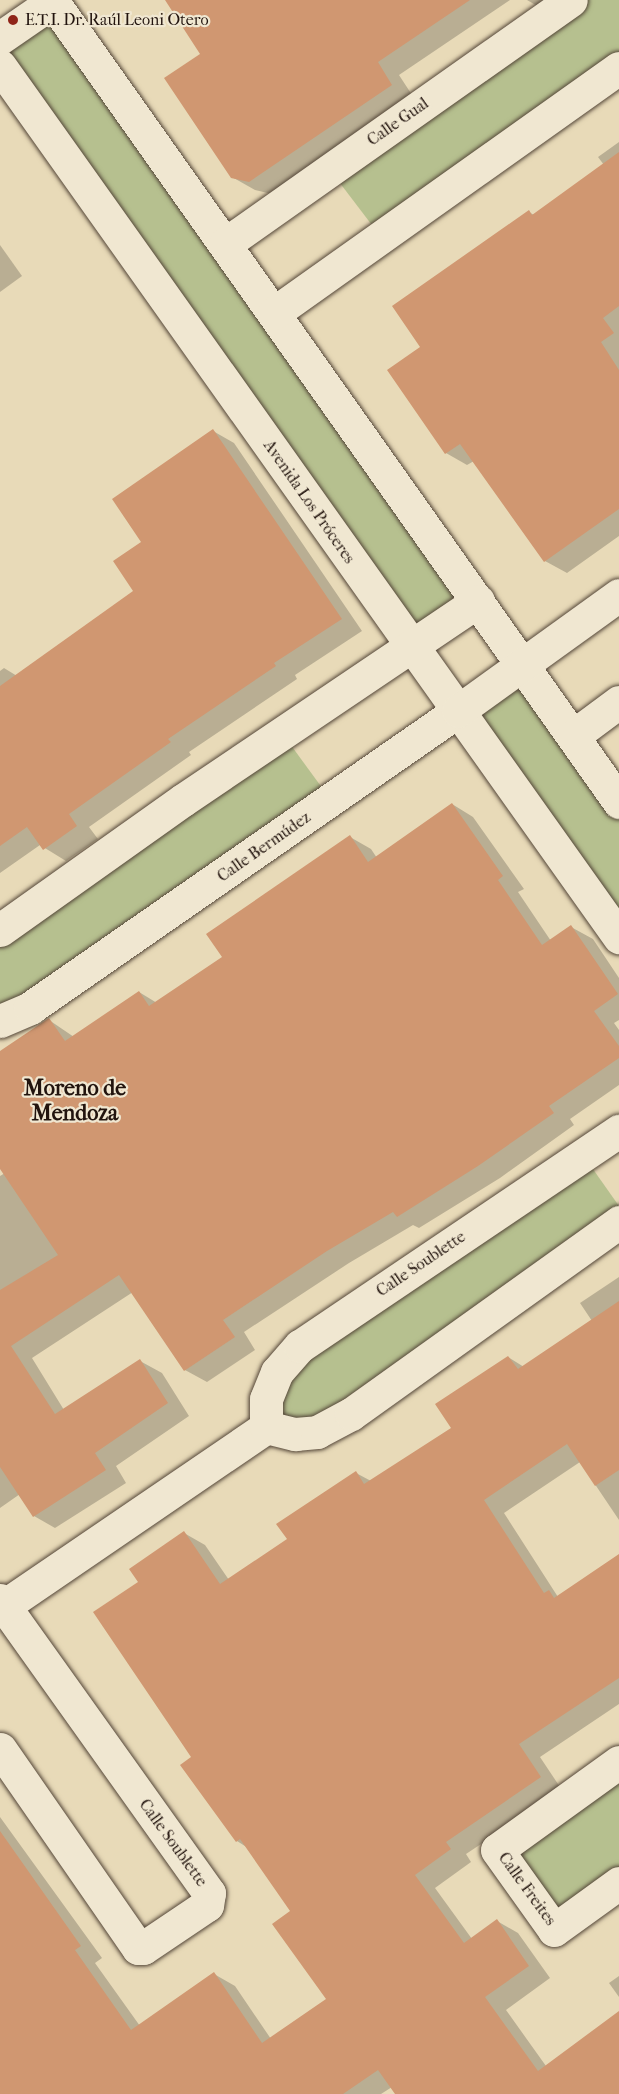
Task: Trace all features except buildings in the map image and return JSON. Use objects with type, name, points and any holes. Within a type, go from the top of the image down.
[{"type":"street","name":"Calle Gual","points":[[225,244],[571,0]]},
{"type":"street","points":[[0,38],[54,1],[619,802]]},
{"type":"street","name":"Avenida Los Próceres","points":[[0,66],[619,937]]},
{"type":"street","points":[[274,313],[619,68]]},
{"type":"street","name":"Calle Bermúdez","points":[[0,1021],[30,1008],[523,666],[619,595]]},
{"type":"street","points":[[0,930],[183,800],[478,601]]},
{"type":"street","points":[[573,736],[619,702]]},
{"type":"street","name":"Calle Soublette","points":[[0,1749],[138,1948],[143,1948],[207,1905],[209,1893],[2,1603],[266,1427],[266,1399],[277,1372],[300,1346],[619,1131]]},
{"type":"street","points":[[266,1427],[295,1434],[317,1432],[351,1414],[619,1221]]},
{"type":"street","name":"Calle Freites","points":[[619,1762],[497,1850],[554,1930],[619,1883]]},
{"type":"green space","points":[[571,0],[619,0],[619,68],[381,237],[330,170]]},
{"type":"green space","points":[[53,2],[478,601],[412,646],[0,66],[0,38]]},
{"type":"green space","points":[[523,666],[619,802],[619,937],[458,711]]},
{"type":"green space","points":[[282,733],[331,800],[0,1021],[0,930]]},
{"type":"green space","points":[[583,1155],[619,1206],[295,1434],[266,1399],[277,1372]]},
{"type":"green space","points":[[619,1762],[619,1883],[554,1930],[497,1850]]},
{"type":"place","name":"E.T.I. Dr. Raúl Leoni Otero","points":[[13,20]]},
{"type":"district","name":"Moreno de Mendoza","points":[[75,1100]]}]
